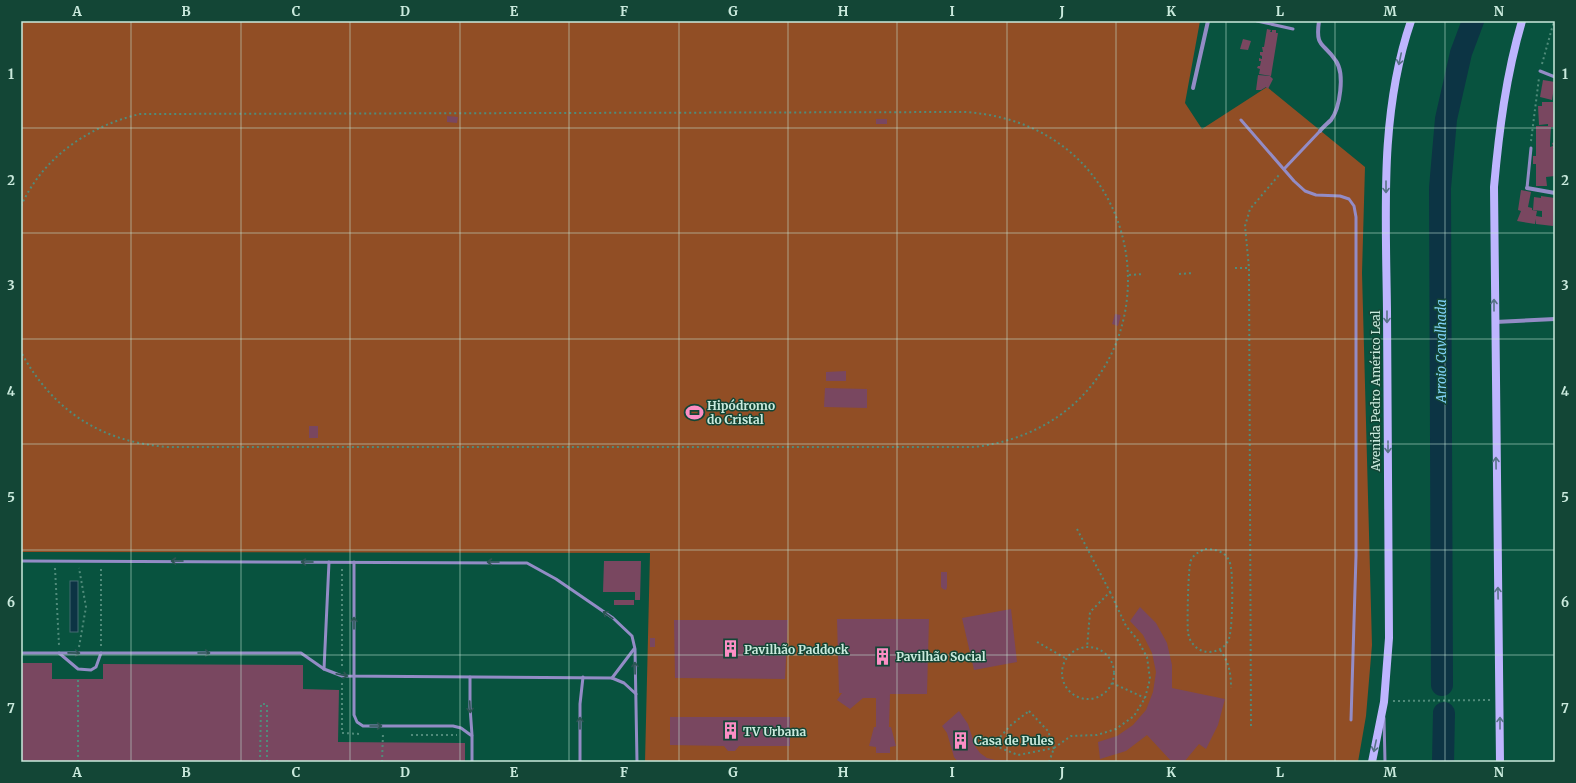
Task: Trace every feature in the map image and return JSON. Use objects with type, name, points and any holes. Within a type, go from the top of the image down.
[{"type":"main road","name":"Avenida Pedro Américo Leal","points":[[1372,762],[1384,702],[1389,638],[1386,179],[1391,100],[1404,39],[1411,21]]},
{"type":"main road","points":[[1500,762],[1494,322],[1494,187],[1500,123],[1512,54],[1522,21]]},
{"type":"street","points":[[1193,88],[1208,21]]},
{"type":"street","points":[[1319,21],[1318,38],[1322,46],[1336,60],[1341,75],[1337,105],[1331,119],[1320,131]]},
{"type":"street","points":[[1527,188],[1555,193]]},
{"type":"street","points":[[1494,322],[1555,319]]},
{"type":"lane","points":[[1257,21],[1293,29]]},
{"type":"lane","points":[[1540,71],[1555,77]]},
{"type":"lane","points":[[1241,120],[1305,191],[1316,195],[1340,196],[1349,199],[1354,206],[1356,217],[1356,556],[1351,720]]},
{"type":"lane","points":[[1284,169],[1320,131]]},
{"type":"lane","points":[[1527,188],[1531,148]]},
{"type":"lane","points":[[21,560],[527,563],[556,579],[613,618],[632,636],[635,649],[637,762]]},
{"type":"lane","points":[[324,669],[329,562]]},
{"type":"lane","points":[[354,562],[354,715],[357,722],[363,726],[453,726],[461,728],[472,736]]},
{"type":"lane","points":[[612,678],[635,649]]},
{"type":"lane","points":[[59,652],[78,669],[91,670],[96,666],[101,653]]},
{"type":"lane","points":[[21,653],[301,653],[324,669],[342,676],[612,678],[624,682],[636,694]]},
{"type":"lane","points":[[470,677],[472,762]]},
{"type":"lane","points":[[580,762],[580,704],[583,677]]},
{"type":"lane","points":[[1384,702],[1385,762]]},
{"type":"path","points":[[1531,148],[1540,71],[1554,21]]},
{"type":"path","points":[[21,206],[41,173],[65,149],[98,128],[140,114],[965,112],[988,114]]},
{"type":"path","points":[[1015,120],[1046,135],[1060,144],[1085,167],[1096,180],[1108,199],[1120,225],[1125,241],[1129,275],[1129,292],[1123,325],[1118,342],[1102,372],[1084,394],[1068,410],[1025,436]]},
{"type":"path","points":[[1251,726],[1248,268],[1245,226],[1250,209],[1284,169]]},
{"type":"path","points":[[1235,268],[1248,268]]},
{"type":"path","points":[[1179,274],[1194,273]]},
{"type":"path","points":[[1129,275],[1143,274]]},
{"type":"path","points":[[21,352],[44,388],[73,415],[87,424],[108,434],[134,443],[151,446],[976,447],[998,444]]},
{"type":"path","points":[[1049,762],[1054,748],[1048,730],[1029,711],[1011,725],[993,745],[1018,755],[1054,748],[1071,736],[1097,735],[1116,729],[1134,716],[1145,698],[1150,679],[1147,657],[1137,639],[1126,626],[1077,529]]},
{"type":"path","points":[[1205,549],[1217,550],[1222,553],[1227,557],[1231,569],[1231,635],[1225,646],[1220,650],[1208,652],[1202,651],[1192,644],[1188,632],[1189,566],[1194,555],[1205,549]]},
{"type":"path","points":[[55,561],[59,652]]},
{"type":"path","points":[[78,561],[86,607],[78,653]]},
{"type":"path","points":[[101,561],[101,653]]},
{"type":"path","points":[[342,562],[342,734],[362,734]]},
{"type":"path","points":[[1087,648],[1090,612],[1110,592]]},
{"type":"path","points":[[1037,642],[1067,659]]},
{"type":"path","points":[[1087,648],[1102,651],[1107,656],[1114,669],[1112,683],[1108,690],[1101,696],[1093,699],[1085,699],[1076,696],[1070,691],[1065,684],[1063,671],[1067,659],[1072,653],[1080,649],[1087,648]]},
{"type":"path","points":[[1220,650],[1229,665],[1231,688]]},
{"type":"path","points":[[78,669],[78,762]]},
{"type":"path","points":[[1112,683],[1145,698]]},
{"type":"path","points":[[1384,702],[1500,700]]},
{"type":"path","points":[[260,762],[261,704],[267,704],[267,762]]},
{"type":"path","points":[[382,734],[390,734]]},
{"type":"path","points":[[405,734],[472,736]]},
{"type":"path","points":[[382,742],[382,762]]},
{"type":"shaded area","name":"Hipódromo do Cristal","points":[[21,21],[1200,21],[1185,103],[1202,129],[1267,87],[1365,167],[1362,273],[1372,645],[1366,716],[1358,762],[645,762],[650,553],[21,552]]},
{"type":"water","points":[[70,581],[78,581],[78,632],[70,632]]},
{"type":"building","points":[[1267,29],[1271,30],[1270,32],[1272,32],[1272,30],[1276,30],[1276,33],[1278,33],[1271,76],[1259,74],[1260,69],[1257,68],[1260,66],[1261,61],[1259,61],[1259,58],[1262,59],[1260,52],[1263,52],[1262,47],[1264,47]]},
{"type":"building","points":[[1243,39],[1251,41],[1248,50],[1240,49]]},
{"type":"building","points":[[1258,75],[1270,76],[1273,79],[1268,89],[1266,87],[1261,90],[1256,90]]},
{"type":"building","points":[[1543,80],[1555,82],[1552,100],[1540,97]]},
{"type":"building","points":[[1542,102],[1553,102],[1555,127],[1551,127],[1550,147],[1553,146],[1552,143],[1555,142],[1555,148],[1553,148],[1555,152],[1555,176],[1546,177],[1547,186],[1536,186],[1536,164],[1533,164],[1533,156],[1536,156],[1536,126],[1548,126],[1548,124],[1539,125],[1538,106],[1542,106]]},
{"type":"building","points":[[447,116],[458,117],[457,123],[447,122]]},
{"type":"building","points":[[876,119],[887,119],[887,124],[876,124]]},
{"type":"building","points":[[1521,190],[1531,192],[1528,207],[1532,208],[1532,210],[1537,211],[1536,216],[1542,217],[1542,211],[1533,210],[1534,197],[1541,198],[1541,196],[1555,198],[1553,226],[1536,224],[1536,219],[1535,224],[1517,221],[1521,211],[1518,210]]},
{"type":"building","points":[[1115,314],[1121,315],[1118,326],[1112,324]]},
{"type":"building","points":[[846,371],[846,381],[826,381],[826,372]]},
{"type":"building","points":[[825,388],[867,389],[867,408],[824,407]]},
{"type":"building","points":[[309,426],[318,426],[318,438],[309,438]]},
{"type":"building","points":[[604,561],[641,561],[640,600],[635,600],[635,592],[603,592]]},
{"type":"building","points":[[941,572],[947,572],[946,590],[941,587]]},
{"type":"building","points":[[614,600],[634,600],[634,605],[614,605]]},
{"type":"building","points":[[1140,607],[1156,623],[1167,643],[1172,665],[1172,688],[1225,699],[1218,725],[1206,749],[1199,744],[1184,762],[1172,762],[1147,735],[1126,751],[1100,759],[1098,742],[1117,736],[1133,725],[1146,710],[1153,692],[1156,672],[1152,653],[1143,635],[1130,621]]},
{"type":"building","points":[[1011,609],[1017,662],[974,670],[962,618]]},
{"type":"building","name":"Pavilhão Social","points":[[837,619],[929,619],[927,694],[890,694],[889,727],[891,727],[896,746],[890,747],[890,753],[876,753],[876,747],[869,746],[874,727],[876,727],[876,698],[863,698],[850,709],[837,700],[842,693],[839,693]]},
{"type":"building","name":"Pavilhão Paddock","points":[[674,620],[788,620],[785,679],[675,678]]},
{"type":"building","points":[[650,638],[655,638],[655,647],[650,647]]},
{"type":"building","points":[[21,663],[52,663],[52,679],[103,679],[103,664],[303,665],[303,689],[339,690],[338,742],[465,743],[465,762],[21,762]]},
{"type":"building","name":"Casa de Pules","points":[[959,711],[968,724],[975,746],[980,753],[987,758],[995,760],[1044,762],[958,762],[954,757],[947,733],[942,726]]},
{"type":"building","name":"TV Urbana","points":[[670,717],[790,717],[790,746],[739,746],[735,751],[728,751],[724,746],[670,745]]},
{"type":"waterway","name":"Arroio Cavalhada","points":[[1442,685],[1440,188],[1446,119],[1461,53],[1473,21]]},
{"type":"waterway","name":"Arroio Cavalhada","points":[[1443,762],[1444,713]]},
{"type":"place","name":"Hipódromo do Cristal","points":[[694,412]]},
{"type":"place","name":"Pavilhão Paddock","points":[[731,649]]},
{"type":"place","name":"Pavilhão Social","points":[[883,656]]},
{"type":"place","name":"TV Urbana","points":[[730,731]]},
{"type":"place","name":"Casa de Pules","points":[[961,740]]}]
